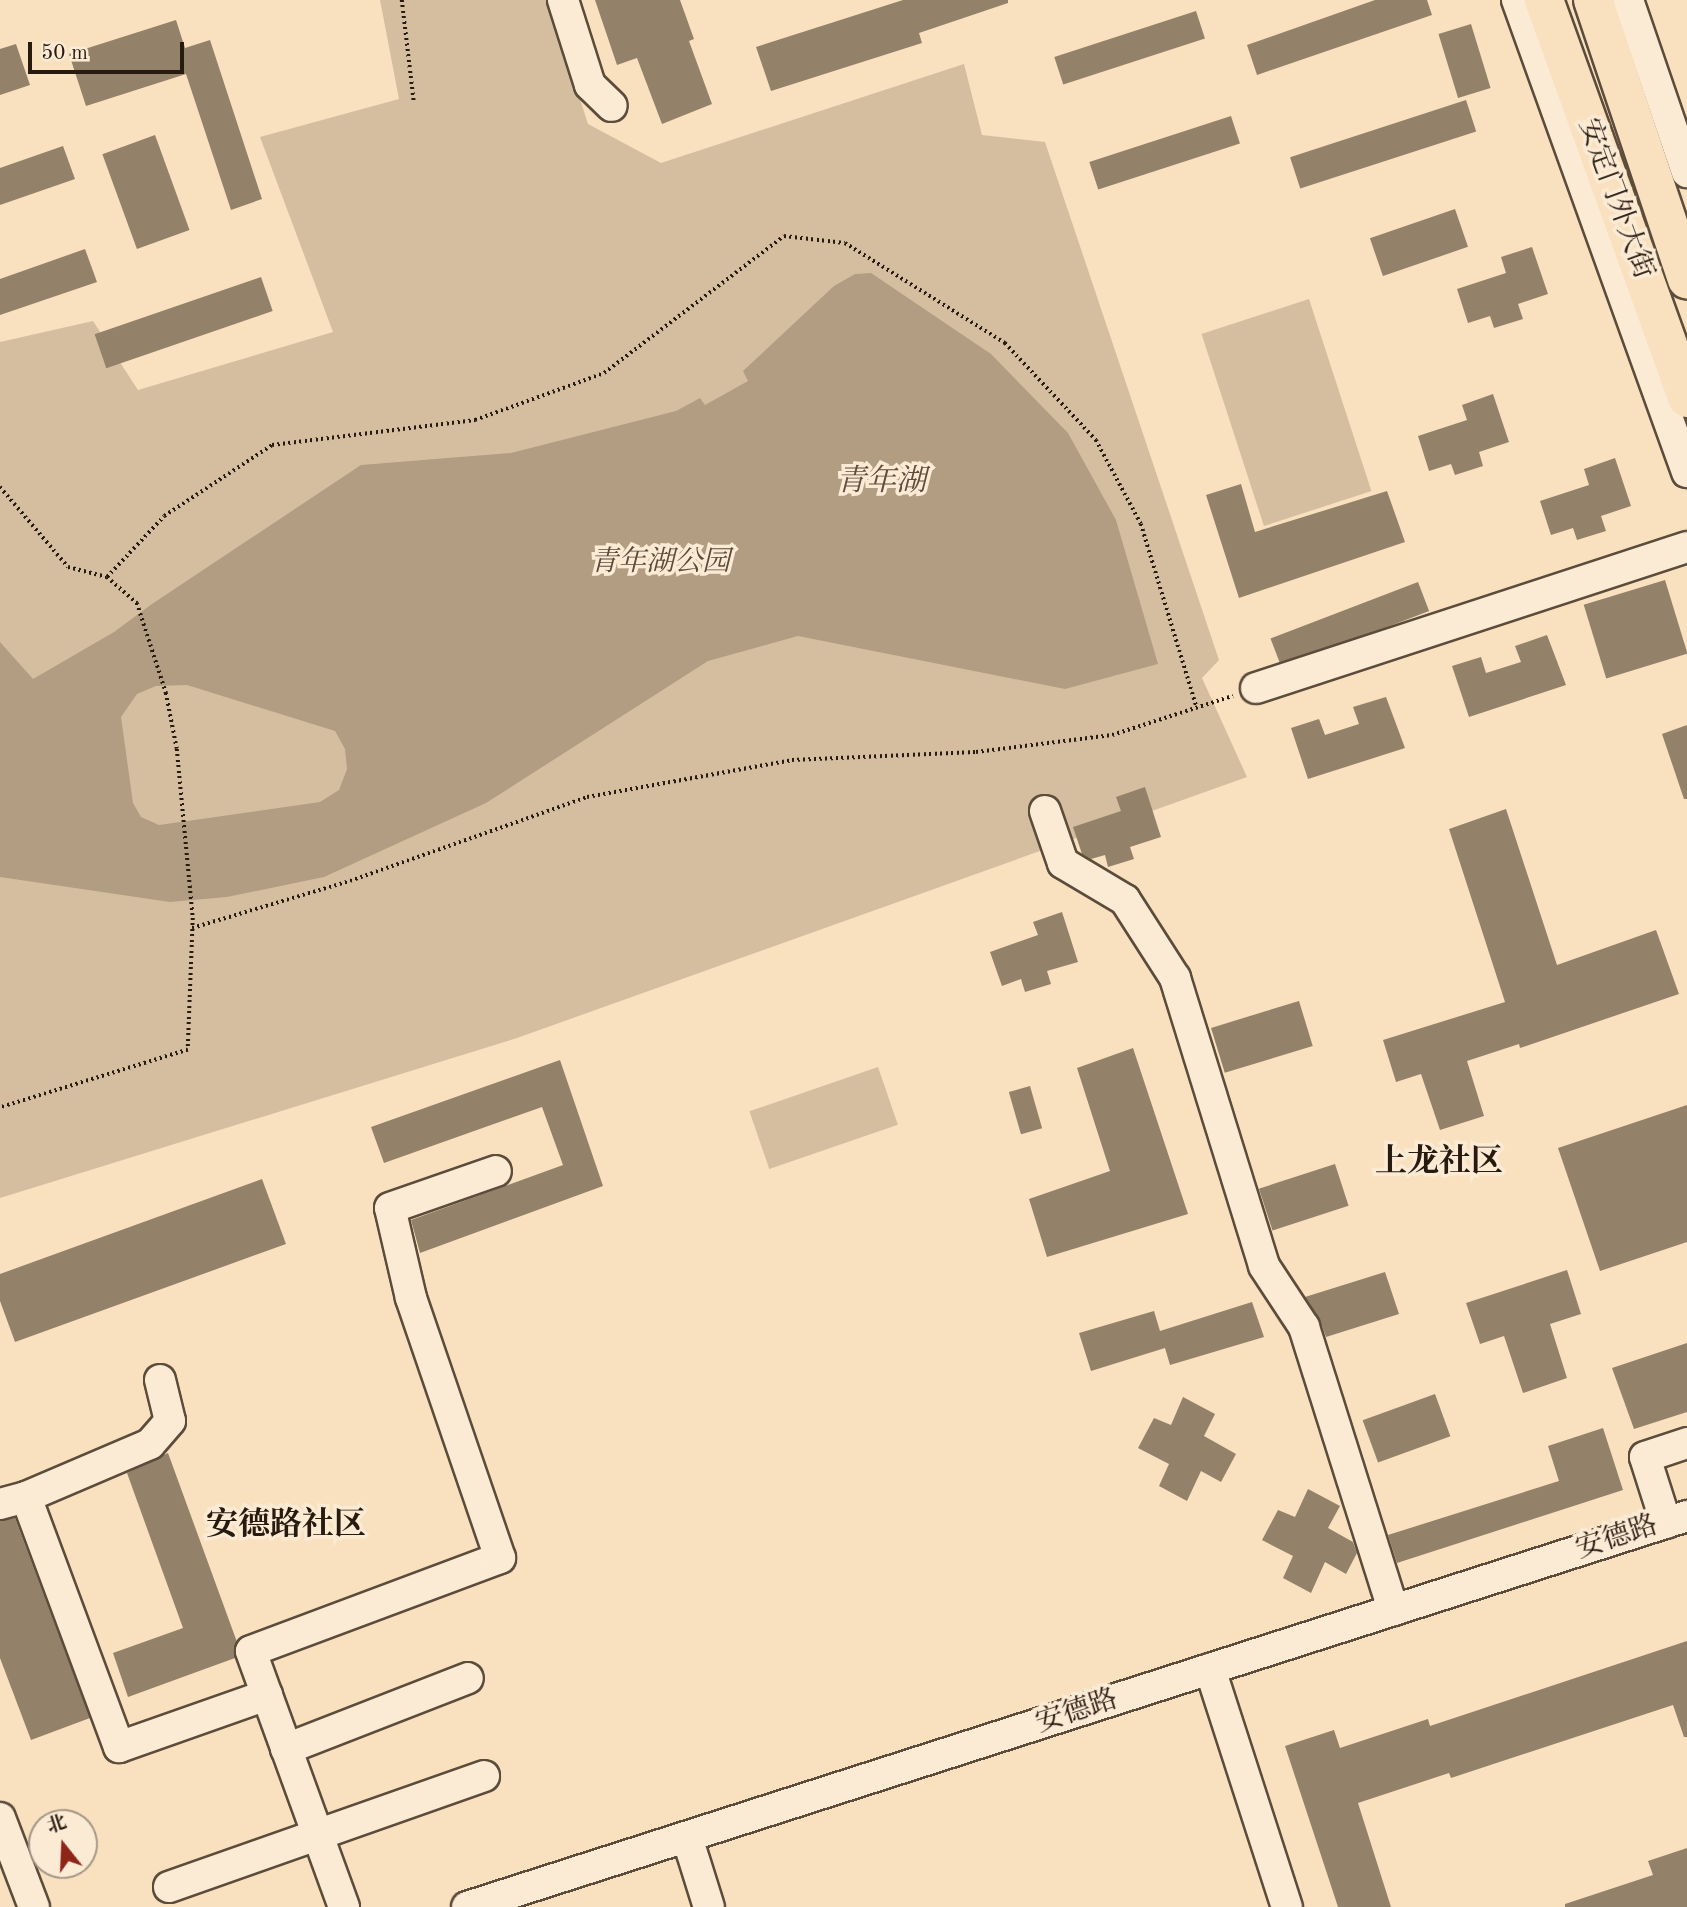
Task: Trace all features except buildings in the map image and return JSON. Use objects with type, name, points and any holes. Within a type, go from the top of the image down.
[{"type":"main road","name":"安定门外大街","points":[[1544,0],[1687,398]]},
{"type":"main road","name":"安定门外大街","points":[[1593,0],[1687,280]]},
{"type":"street","points":[[563,0],[590,85],[612,106]]},
{"type":"street","points":[[1517,0],[1687,472]]},
{"type":"street","points":[[1628,0],[1687,172]]},
{"type":"street","points":[[1256,688],[1687,547]]},
{"type":"street","points":[[1045,811],[1063,863],[1125,900],[1175,978],[1264,1266],[1304,1327],[1394,1610]]},
{"type":"street","points":[[344,1907],[251,1651],[500,1558],[411,1298],[390,1208],[496,1171]]},
{"type":"street","points":[[160,1380],[170,1421],[150,1444],[13,1500],[119,1747],[267,1695]]},
{"type":"street","points":[[1676,1519],[1645,1457],[1687,1443]]},
{"type":"street","name":"安德路","points":[[467,1907],[1676,1519]]},
{"type":"street","points":[[1210,1669],[1287,1907]]},
{"type":"street","points":[[286,1749],[468,1678]]},
{"type":"street","points":[[169,1887],[484,1776]]},
{"type":"street","points":[[0,1818],[34,1907]]},
{"type":"street","points":[[687,1837],[709,1907]]},
{"type":"path","points":[[402,0],[414,102]]},
{"type":"path","points":[[107,577],[164,516],[272,445],[475,420],[604,373],[783,236],[845,243],[1005,343],[1096,440],[1141,524],[1197,708]]},
{"type":"path","points":[[0,487],[68,567],[107,577],[137,603],[166,693],[177,749],[192,918],[188,1050],[0,1108]]},
{"type":"path","points":[[192,928],[350,881],[587,797],[792,760],[976,752],[1112,735],[1256,688]]},
{"type":"green space","name":"青年湖公园","points":[[380,0],[548,0],[588,124],[661,163],[964,64],[982,135],[1045,142],[1219,660],[1202,678],[1247,777],[517,1038],[0,1198],[0,342],[93,321],[138,390],[333,332],[260,137],[399,99]]},
{"type":"green space","points":[[1309,299],[1371,491],[1264,526],[1202,334]]},
{"type":"green space","points":[[878,1067],[898,1125],[769,1169],[749,1111]]},
{"type":"water","name":"青年湖","points":[[871,273],[991,354],[1068,433],[1116,520],[1158,664],[1065,689],[798,636],[708,661],[486,803],[324,877],[227,897],[170,902],[0,877],[0,642],[33,679],[114,632],[361,465],[511,453],[676,411],[700,398],[705,405],[748,381],[743,371],[834,286],[855,274]],"holes":[[[187,685],[335,731],[345,749],[347,769],[339,790],[320,802],[159,825],[141,817],[133,803],[121,717],[137,694],[156,686]]]},
{"type":"district","name":"上龙社区","points":[[1439,1163]]},
{"type":"district","name":"安德路社区","points":[[286,1526]]}]
